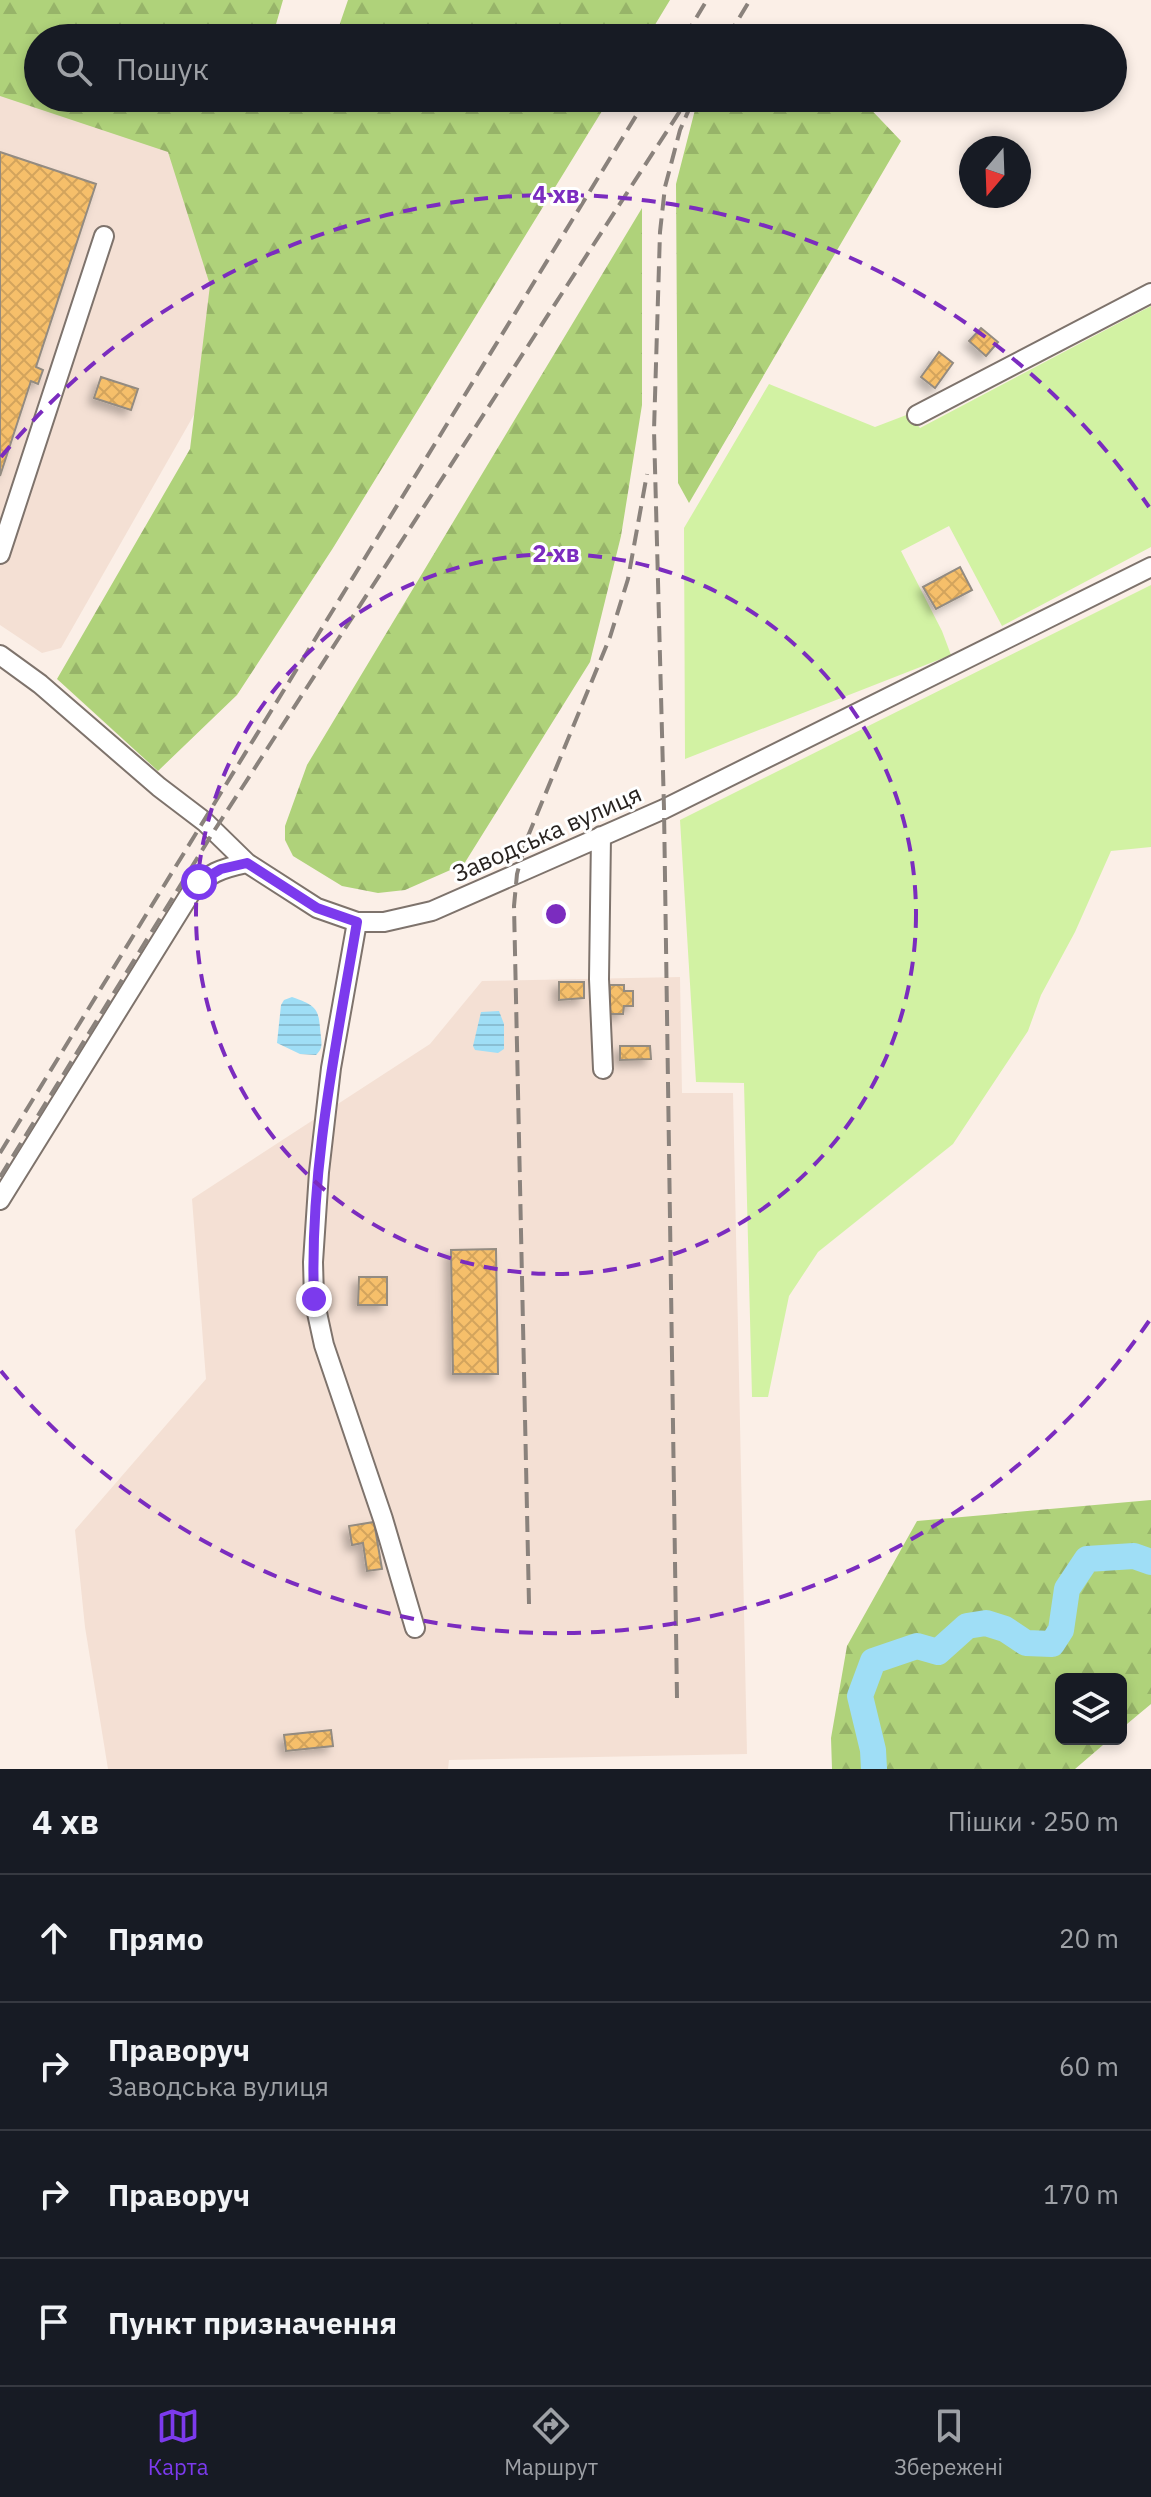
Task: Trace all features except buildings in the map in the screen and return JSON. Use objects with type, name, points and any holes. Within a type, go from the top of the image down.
[{"type":"street","points":[[0,554],[104,236]]},
{"type":"street","points":[[917,415],[1151,293]]},
{"type":"street","name":"Заводська вулиця","points":[[0,655],[40,684],[159,787],[205,822],[247,863],[317,908],[357,922],[384,922],[432,911],[664,809],[1151,567]]},
{"type":"street","points":[[601,836],[599,979],[603,1069]]},
{"type":"street","points":[[0,1200],[190,894],[207,876],[247,863]]},
{"type":"street","points":[[357,922],[331,1068],[320,1157],[313,1262],[314,1299],[324,1345],[383,1519],[415,1628]]},
{"type":"shaded area","points":[[0,0],[24,24],[24,112],[154,112],[353,136],[61,648],[42,653],[0,625]]},
{"type":"shaded area","points":[[680,977],[682,1093],[733,1093],[747,1754],[449,1760],[448,1769],[108,1769],[85,1627],[75,1530],[206,1379],[192,1199],[430,1044],[482,981]]},
{"type":"green space","points":[[0,0],[283,0],[276,24],[24,24],[24,104],[0,96]]},
{"type":"green space","points":[[348,0],[670,0],[655,24],[340,24]]},
{"type":"green space","points":[[48,112],[601,112],[333,548],[237,695],[158,771],[57,679],[190,449],[210,285],[168,152]]},
{"type":"green space","points":[[694,112],[873,112],[901,141],[689,503],[678,483],[676,184]]},
{"type":"green space","points":[[642,208],[642,405],[621,536],[590,662],[464,864],[405,890],[378,893],[342,886],[293,856],[285,840],[285,826],[307,765]]},
{"type":"green space","points":[[1151,306],[1151,547],[1002,626],[949,526],[901,551],[951,655],[685,759],[684,528],[769,384],[875,427],[909,414],[920,428]]},
{"type":"green space","points":[[1151,585],[1151,847],[1111,851],[1075,932],[1041,995],[1028,1031],[953,1144],[818,1252],[789,1296],[768,1397],[752,1397],[744,1083],[696,1082],[680,820]]},
{"type":"green space","points":[[1151,1500],[1151,1704],[1127,1724],[1127,1673],[1055,1673],[1055,1745],[1103,1745],[1075,1769],[832,1769],[831,1738],[847,1646],[917,1521]]},
{"type":"water","points":[[292,997],[316,1011],[321,1045],[316,1055],[300,1054],[277,1043],[281,1005]]},
{"type":"water","points":[[499,1011],[504,1024],[504,1049],[498,1053],[475,1050],[473,1046],[481,1012]]},
{"type":"waterway","points":[[874,1769],[873,1750],[860,1696],[873,1661],[917,1646],[938,1652],[967,1626],[986,1623],[1005,1629],[1026,1643],[1052,1644],[1061,1630],[1067,1589],[1087,1559],[1134,1556],[1151,1562]]},
{"type":"railway","points":[[692,24],[707,0]]},
{"type":"railway","points":[[735,24],[750,0]]},
{"type":"railway","points":[[0,1153],[638,112]]},
{"type":"railway","points":[[0,1177],[214,831],[679,112]]},
{"type":"railway","points":[[677,1698],[664,809],[654,430],[660,232],[665,187],[688,112]]},
{"type":"railway","points":[[529,1604],[514,906],[517,874],[526,841],[610,637],[628,579],[647,474]]},
{"type":"route","points":[[199,882],[221,869],[247,863],[317,908],[357,922],[331,1068],[319,1172],[313,1262],[314,1299]]}]
